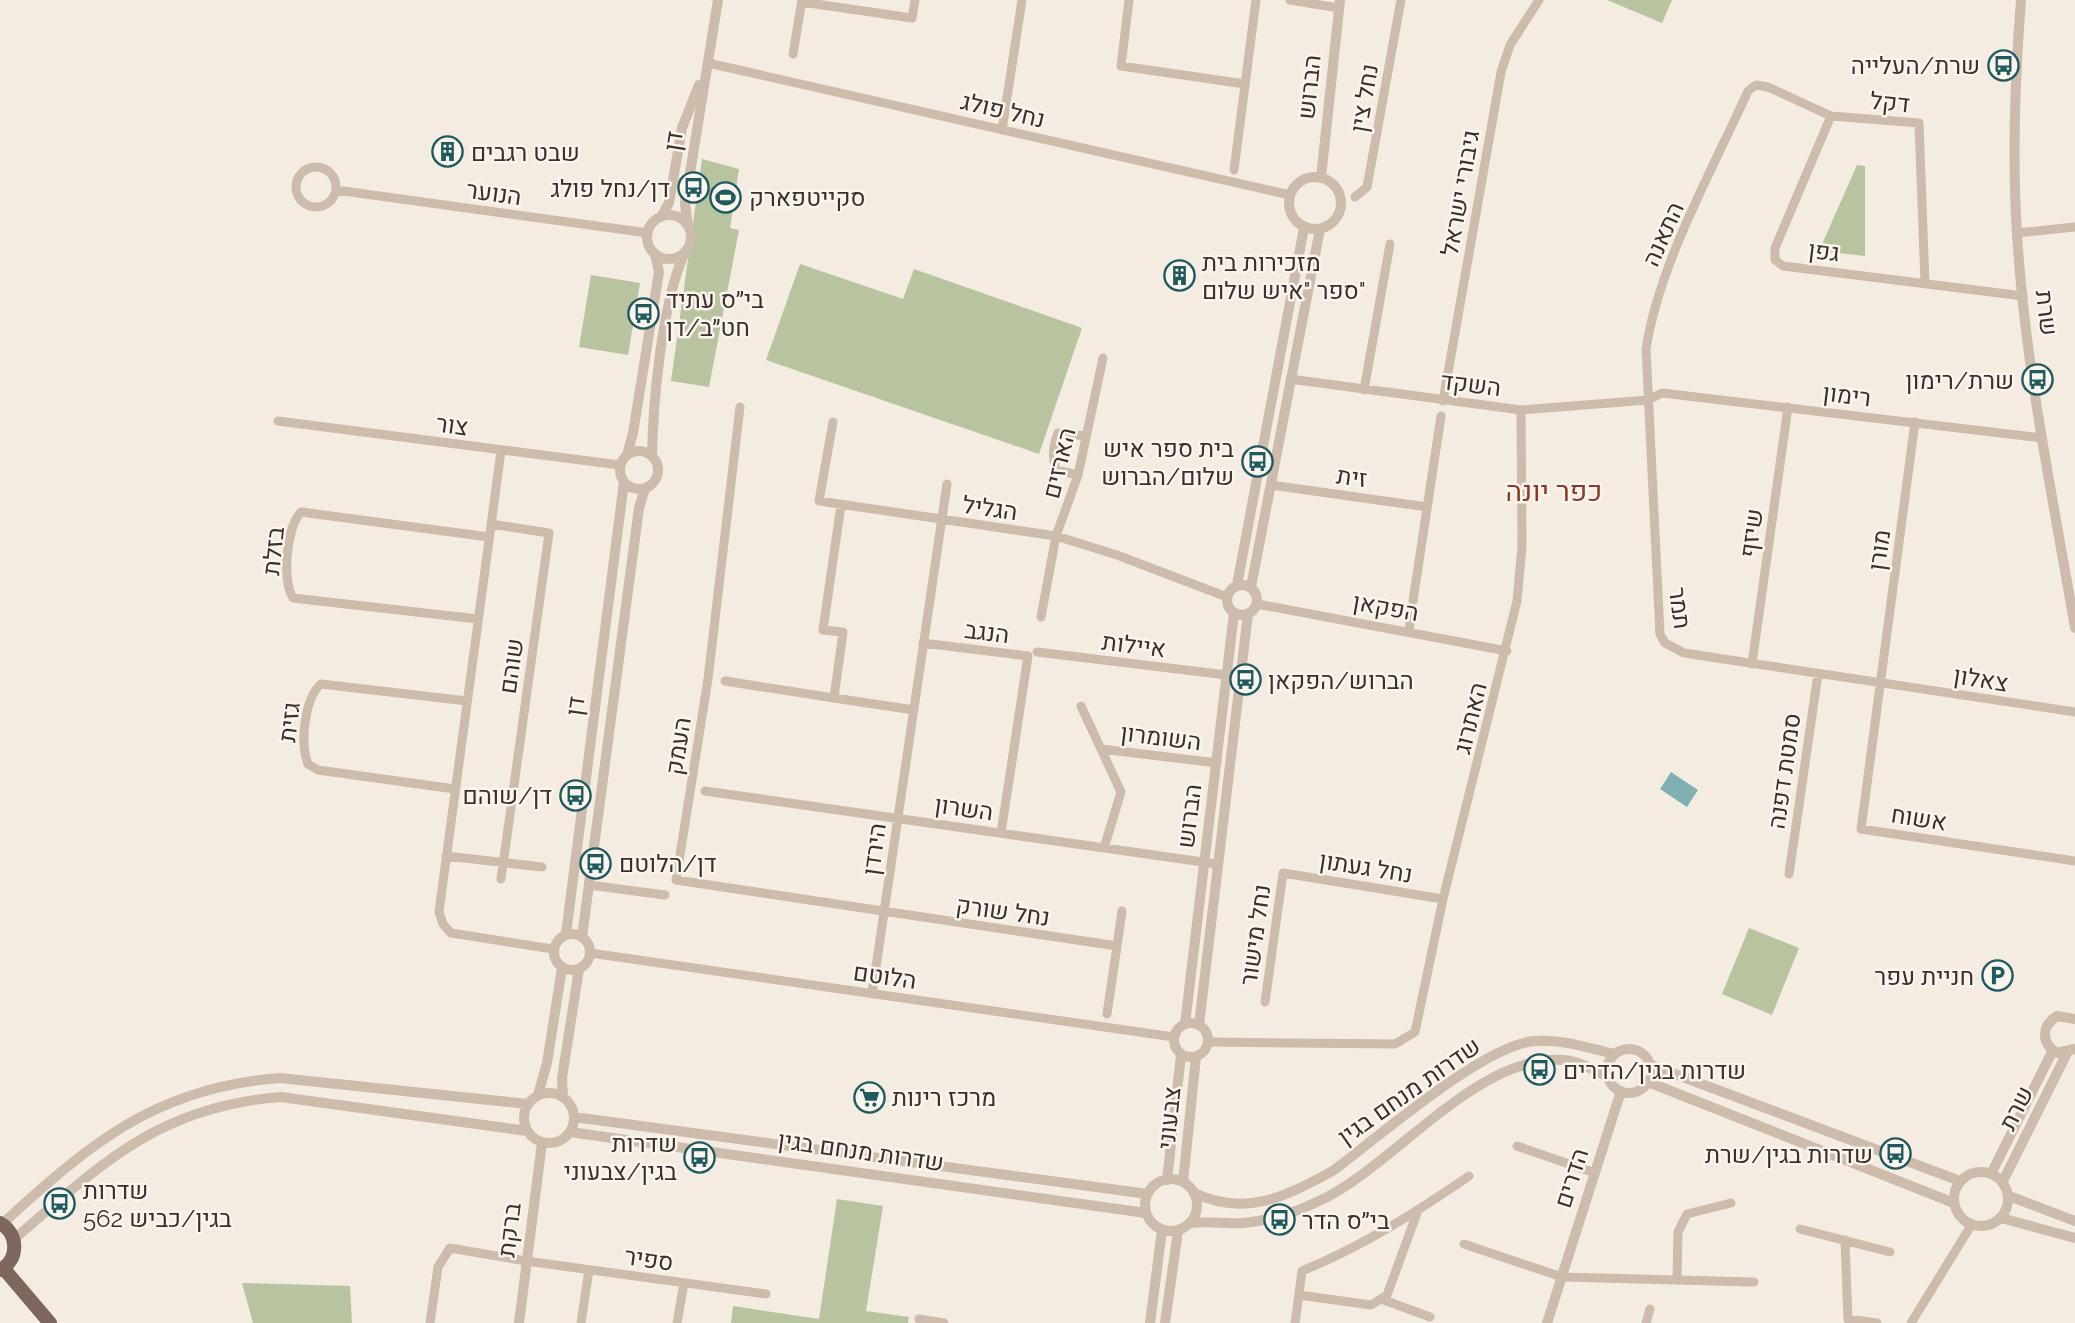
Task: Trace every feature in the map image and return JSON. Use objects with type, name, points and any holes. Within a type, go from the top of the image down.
[{"type":"main road","points":[[1,1223],[13,1240],[14,1255],[2,1270],[50,1323]]},
{"type":"street","name":"דן","points":[[688,226],[685,204],[718,0]]},
{"type":"street","points":[[793,54],[802,1],[912,18],[915,0]]},
{"type":"street","points":[[1002,130],[1021,0]]},
{"type":"street","points":[[1129,0],[1121,65],[1245,84]]},
{"type":"street","points":[[1234,170],[1256,0]]},
{"type":"street","points":[[1290,0],[1339,4]]},
{"type":"street","name":"נחל צין","points":[[1355,197],[1367,187],[1401,0]]},
{"type":"street","name":"גיבורי ישראל","points":[[1443,401],[1502,72],[1510,45],[1539,0]]},
{"type":"street","name":"שרת","points":[[2021,0],[2016,60],[2017,233],[2042,438],[2075,628]]},
{"type":"street","name":"הברוש","points":[[1321,178],[1339,4]]},
{"type":"street","name":"דן","points":[[662,217],[669,204],[682,128],[708,63]]},
{"type":"street","name":"נחל פולג","points":[[708,63],[1290,195]]},
{"type":"street","name":"דקל","points":[[1748,91],[1756,86],[1768,87],[1831,116],[1919,123],[1925,283]]},
{"type":"street","name":"התאנה","points":[[1648,400],[1646,349],[1651,318],[1664,279],[1748,91]]},
{"type":"street","name":"גפן","points":[[1831,116],[1775,248],[1775,260],[1783,266],[2023,296]]},
{"type":"street","points":[[318,167],[333,177],[336,190],[330,202],[318,207],[300,199],[296,186],[306,170],[318,167]]},
{"type":"street","points":[[1321,178],[1335,188],[1341,204],[1335,220],[1320,229],[1304,228],[1289,210],[1290,195],[1305,179],[1321,178]]},
{"type":"street","name":"הנוער","points":[[336,190],[648,233]]},
{"type":"street","points":[[623,460],[642,451],[652,456],[656,461],[658,474],[651,486],[635,490],[624,482],[623,460],[634,433],[659,272],[655,254],[648,241],[648,233],[650,226],[662,217],[677,217],[688,226],[691,241],[673,278],[653,408],[652,456]]},
{"type":"street","points":[[2017,233],[2075,227]]},
{"type":"street","points":[[1237,585],[1251,587],[1257,595],[1257,604],[1248,614],[1234,613],[1228,606],[1227,597],[1237,585],[1304,228]]},
{"type":"street","points":[[1251,587],[1320,229]]},
{"type":"street","points":[[1364,390],[1390,244]]},
{"type":"street","points":[[655,254],[670,259],[684,254]]},
{"type":"street","name":"הארזים","points":[[1041,617],[1056,536],[1078,475],[1103,358]]},
{"type":"street","name":"השקד","points":[[1290,379],[1521,410],[1648,400]]},
{"type":"street","name":"רימון","points":[[1648,400],[1662,393],[2042,438]]},
{"type":"street","name":"תמר","points":[[1648,400],[1660,634],[1665,643],[1684,653],[1881,683]]},
{"type":"street","name":"העמק","points":[[740,407],[708,679],[676,880],[884,913]]},
{"type":"street","name":"שיזף","points":[[1752,664],[1788,407]]},
{"type":"street","name":"האתרוג","points":[[1208,1042],[1395,1044],[1415,1032],[1443,899],[1507,650],[1517,601],[1522,547],[1521,410]]},
{"type":"street","points":[[1409,631],[1441,416]]},
{"type":"street","name":"צור","points":[[278,421],[501,451],[623,460]]},
{"type":"street","points":[[833,422],[819,501],[841,505],[823,629],[843,632],[834,698]]},
{"type":"street","name":"מורן","points":[[1881,683],[1916,422]]},
{"type":"street","points":[[1078,475],[1056,470],[1052,457],[1058,433],[1086,436]]},
{"type":"street","name":"שוהם","points":[[501,451],[439,912],[443,925],[451,933],[554,949]]},
{"type":"street","name":"דן","points":[[566,934],[624,482]]},
{"type":"street","points":[[923,643],[947,484]]},
{"type":"street","name":"זית","points":[[1271,485],[1427,507]]},
{"type":"street","name":"דן","points":[[582,937],[639,508],[645,489]]},
{"type":"street","name":"הגליל","points":[[841,505],[1056,536],[1117,555],[1227,597]]},
{"type":"street","name":"בזלת","points":[[478,619],[293,598],[286,569],[292,526],[300,512],[489,537]]},
{"type":"street","name":"שוהם","points":[[491,524],[549,533],[500,879]]},
{"type":"street","name":"הפקאן","points":[[1257,604],[1507,650]]},
{"type":"street","name":"הברוש","points":[[1185,1024],[1234,613]]},
{"type":"street","name":"הברוש","points":[[1199,1025],[1248,614]]},
{"type":"street","name":"הירדן","points":[[872,994],[923,643]]},
{"type":"street","name":"הנגב","points":[[923,643],[1028,656],[1001,833]]},
{"type":"street","name":"איילות","points":[[1037,652],[1227,675]]},
{"type":"street","name":"סמטת דפנה","points":[[1789,874],[1818,674]]},
{"type":"street","points":[[724,681],[914,710]]},
{"type":"street","name":"צאלון","points":[[1881,683],[2075,712]]},
{"type":"street","name":"אשוח","points":[[1881,683],[1861,829],[2075,861]]},
{"type":"street","name":"גזית","points":[[455,789],[318,770],[308,764],[304,754],[308,709],[313,691],[321,684],[467,701]]},
{"type":"street","name":"השומרון","points":[[1081,705],[1121,792],[1104,848]]},
{"type":"street","name":"השומרון","points":[[1101,749],[1217,763]]},
{"type":"street","name":"השרון","points":[[705,791],[1217,864]]},
{"type":"street","points":[[446,856],[542,867]]},
{"type":"street","name":"נחל געתון","points":[[1283,873],[1443,899]]},
{"type":"street","name":"נחל מישור","points":[[1265,1002],[1283,873]]},
{"type":"street","points":[[589,885],[664,895]]},
{"type":"street","points":[[1107,1014],[1122,911]]},
{"type":"street","name":"נחל שורק","points":[[884,913],[1117,946]]},
{"type":"street","points":[[13,1240],[132,1142],[169,1122],[243,1100],[281,1097],[527,1131],[542,1143],[558,1142],[570,1132],[574,1116],[563,1097],[562,1078],[579,969],[588,961],[590,953],[589,944],[582,937],[566,934],[557,940],[554,949],[554,958],[562,968],[547,1063],[538,1095],[528,1104],[523,1118],[527,1131]]},
{"type":"street","name":"הלוטם","points":[[590,953],[1174,1037]]},
{"type":"street","points":[[562,968],[579,969]]},
{"type":"street","points":[[2071,1051],[2053,1050],[2044,1035],[2048,1024],[2057,1016],[2075,1018]]},
{"type":"street","points":[[1185,1024],[1199,1025],[1207,1034],[1208,1042],[1202,1054],[1196,1057],[1181,1055],[1174,1047],[1177,1029],[1185,1024]]},
{"type":"street","name":"שדרות מנחם בגין","points":[[1194,1193],[1217,1203],[1240,1205],[1264,1202],[1309,1184],[1334,1170],[1480,1061],[1519,1044],[1560,1041],[1614,1054]]},
{"type":"street","points":[[1651,1065],[1648,1082],[1636,1092],[1621,1091],[1608,1077],[1608,1068],[1614,1054],[1624,1049],[1638,1050],[1651,1065],[1960,1181]]},
{"type":"street","name":"שרת","points":[[1991,1174],[2053,1050]]},
{"type":"street","name":"שרת","points":[[2003,1181],[2071,1051]]},
{"type":"street","name":"צבעוני","points":[[1167,1180],[1181,1055]]},
{"type":"street","name":"צבעוני","points":[[1183,1182],[1196,1057]]},
{"type":"street","name":"שדרות מנחם בגין","points":[[1190,1223],[1241,1223],[1267,1219],[1321,1201],[1345,1187],[1438,1115],[1508,1068],[1565,1060],[1608,1077]]},
{"type":"street","points":[[1,1223],[122,1126],[161,1104],[240,1081],[281,1078],[528,1104]]},
{"type":"street","points":[[1648,1082],[1954,1203],[1963,1219],[1972,1224],[1991,1224],[2001,1217],[2007,1210],[2009,1196],[2003,1181],[1991,1174],[1976,1171],[1960,1181],[1954,1203]]},
{"type":"street","name":"הדרים","points":[[1547,1323],[1621,1091]]},
{"type":"street","points":[[538,1095],[551,1093],[563,1097]]},
{"type":"street","name":"שדרות מנחם בגין","points":[[574,1116],[1148,1195]]},
{"type":"street","name":"שדרות מנחם בגין","points":[[570,1132],[1146,1213]]},
{"type":"street","name":"ברקת","points":[[519,1323],[542,1143]]},
{"type":"street","points":[[1517,1146],[1595,1173]]},
{"type":"street","points":[[1295,1323],[1302,1271],[1354,1250],[1417,1213],[1469,1176]]},
{"type":"street","points":[[1167,1180],[1183,1182],[1194,1193],[1197,1209],[1190,1223],[1178,1231],[1162,1230],[1146,1213],[1148,1195],[1153,1187],[1167,1180]]},
{"type":"street","points":[[2009,1196],[2075,1221]]},
{"type":"street","points":[[1678,1280],[1678,1232],[1687,1214],[1731,1203]]},
{"type":"street","points":[[1299,1295],[1371,1305],[1387,1295],[1417,1213]]},
{"type":"street","points":[[2001,1217],[2075,1238]]},
{"type":"street","points":[[1911,1323],[1972,1224]]},
{"type":"street","points":[[1800,1228],[1890,1252]]},
{"type":"street","points":[[1150,1323],[1162,1230]]},
{"type":"street","points":[[1165,1323],[1178,1231]]},
{"type":"street","points":[[1845,1240],[1849,1319],[1877,1323]]},
{"type":"street","points":[[1464,1244],[1562,1277],[1754,1282]]},
{"type":"street","name":"ספיר","points":[[430,1323],[438,1267],[450,1248],[526,1262],[766,1294]]},
{"type":"street","points":[[581,1323],[589,1270]]},
{"type":"street","points":[[677,1323],[684,1283]]},
{"type":"street","points":[[1381,1299],[1430,1317]]},
{"type":"street","points":[[1646,1323],[1650,1309]]},
{"type":"street","points":[[919,1319],[943,1323]]},
{"type":"green space","points":[[1607,0],[1672,0],[1662,23]]},
{"type":"green space","points":[[702,159],[739,169],[730,228],[739,230],[709,387],[671,381]]},
{"type":"green space","points":[[1857,165],[1865,166],[1865,256],[1819,251]]},
{"type":"green space","points":[[800,264],[903,299],[914,269],[1082,328],[1039,454],[766,360]]},
{"type":"green space","points":[[591,275],[640,283],[628,355],[579,347]]},
{"type":"green space","points":[[1749,928],[1799,948],[1772,1015],[1722,994]]},
{"type":"green space","points":[[837,1199],[883,1206],[866,1311],[909,1317],[908,1323],[731,1323],[733,1306],[819,1319]]},
{"type":"green space","points":[[242,1283],[350,1286],[352,1323],[253,1323]]},
{"type":"water","points":[[1671,772],[1698,790],[1687,807],[1660,789]]},
{"type":"place","name":"שרת/העלייה","points":[[2003,65]]},
{"type":"place","name":"שבט רגבים","points":[[448,152]]},
{"type":"place","name":"דן/נחל פולג","points":[[693,188]]},
{"type":"place","name":"סקייטפארק","points":[[726,197]]},
{"type":"place","name":"מזכירות בית ספר \"איש שלום\"","points":[[1179,276]]},
{"type":"place","name":"בי״ס עתיד חט״ב/דן","points":[[643,313]]},
{"type":"place","name":"שרת/רימון","points":[[2037,380]]},
{"type":"place","name":"בית ספר איש שלום/הברוש","points":[[1257,462]]},
{"type":"place","name":"הברוש/הפקאן","points":[[1245,680]]},
{"type":"place","name":"דן/שוהם","points":[[575,795]]},
{"type":"place","name":"דן/הלוטם","points":[[596,863]]},
{"type":"place","name":"חניית עפר","points":[[1997,976]]},
{"type":"place","name":"שדרות בגין/הדרים","points":[[1540,1070]]},
{"type":"place","name":"מרכז רינות","points":[[869,1097]]},
{"type":"place","name":"שדרות בגין/שרת","points":[[1896,1154]]},
{"type":"place","name":"שדרות בגין/צבעוני","points":[[700,1157]]},
{"type":"place","name":"שדרות בגין/כביש 562","points":[[60,1204]]},
{"type":"place","name":"בי״ס הדר","points":[[1279,1220]]},
{"type":"district","name":"כפר יונה","points":[[1554,491]]}]
